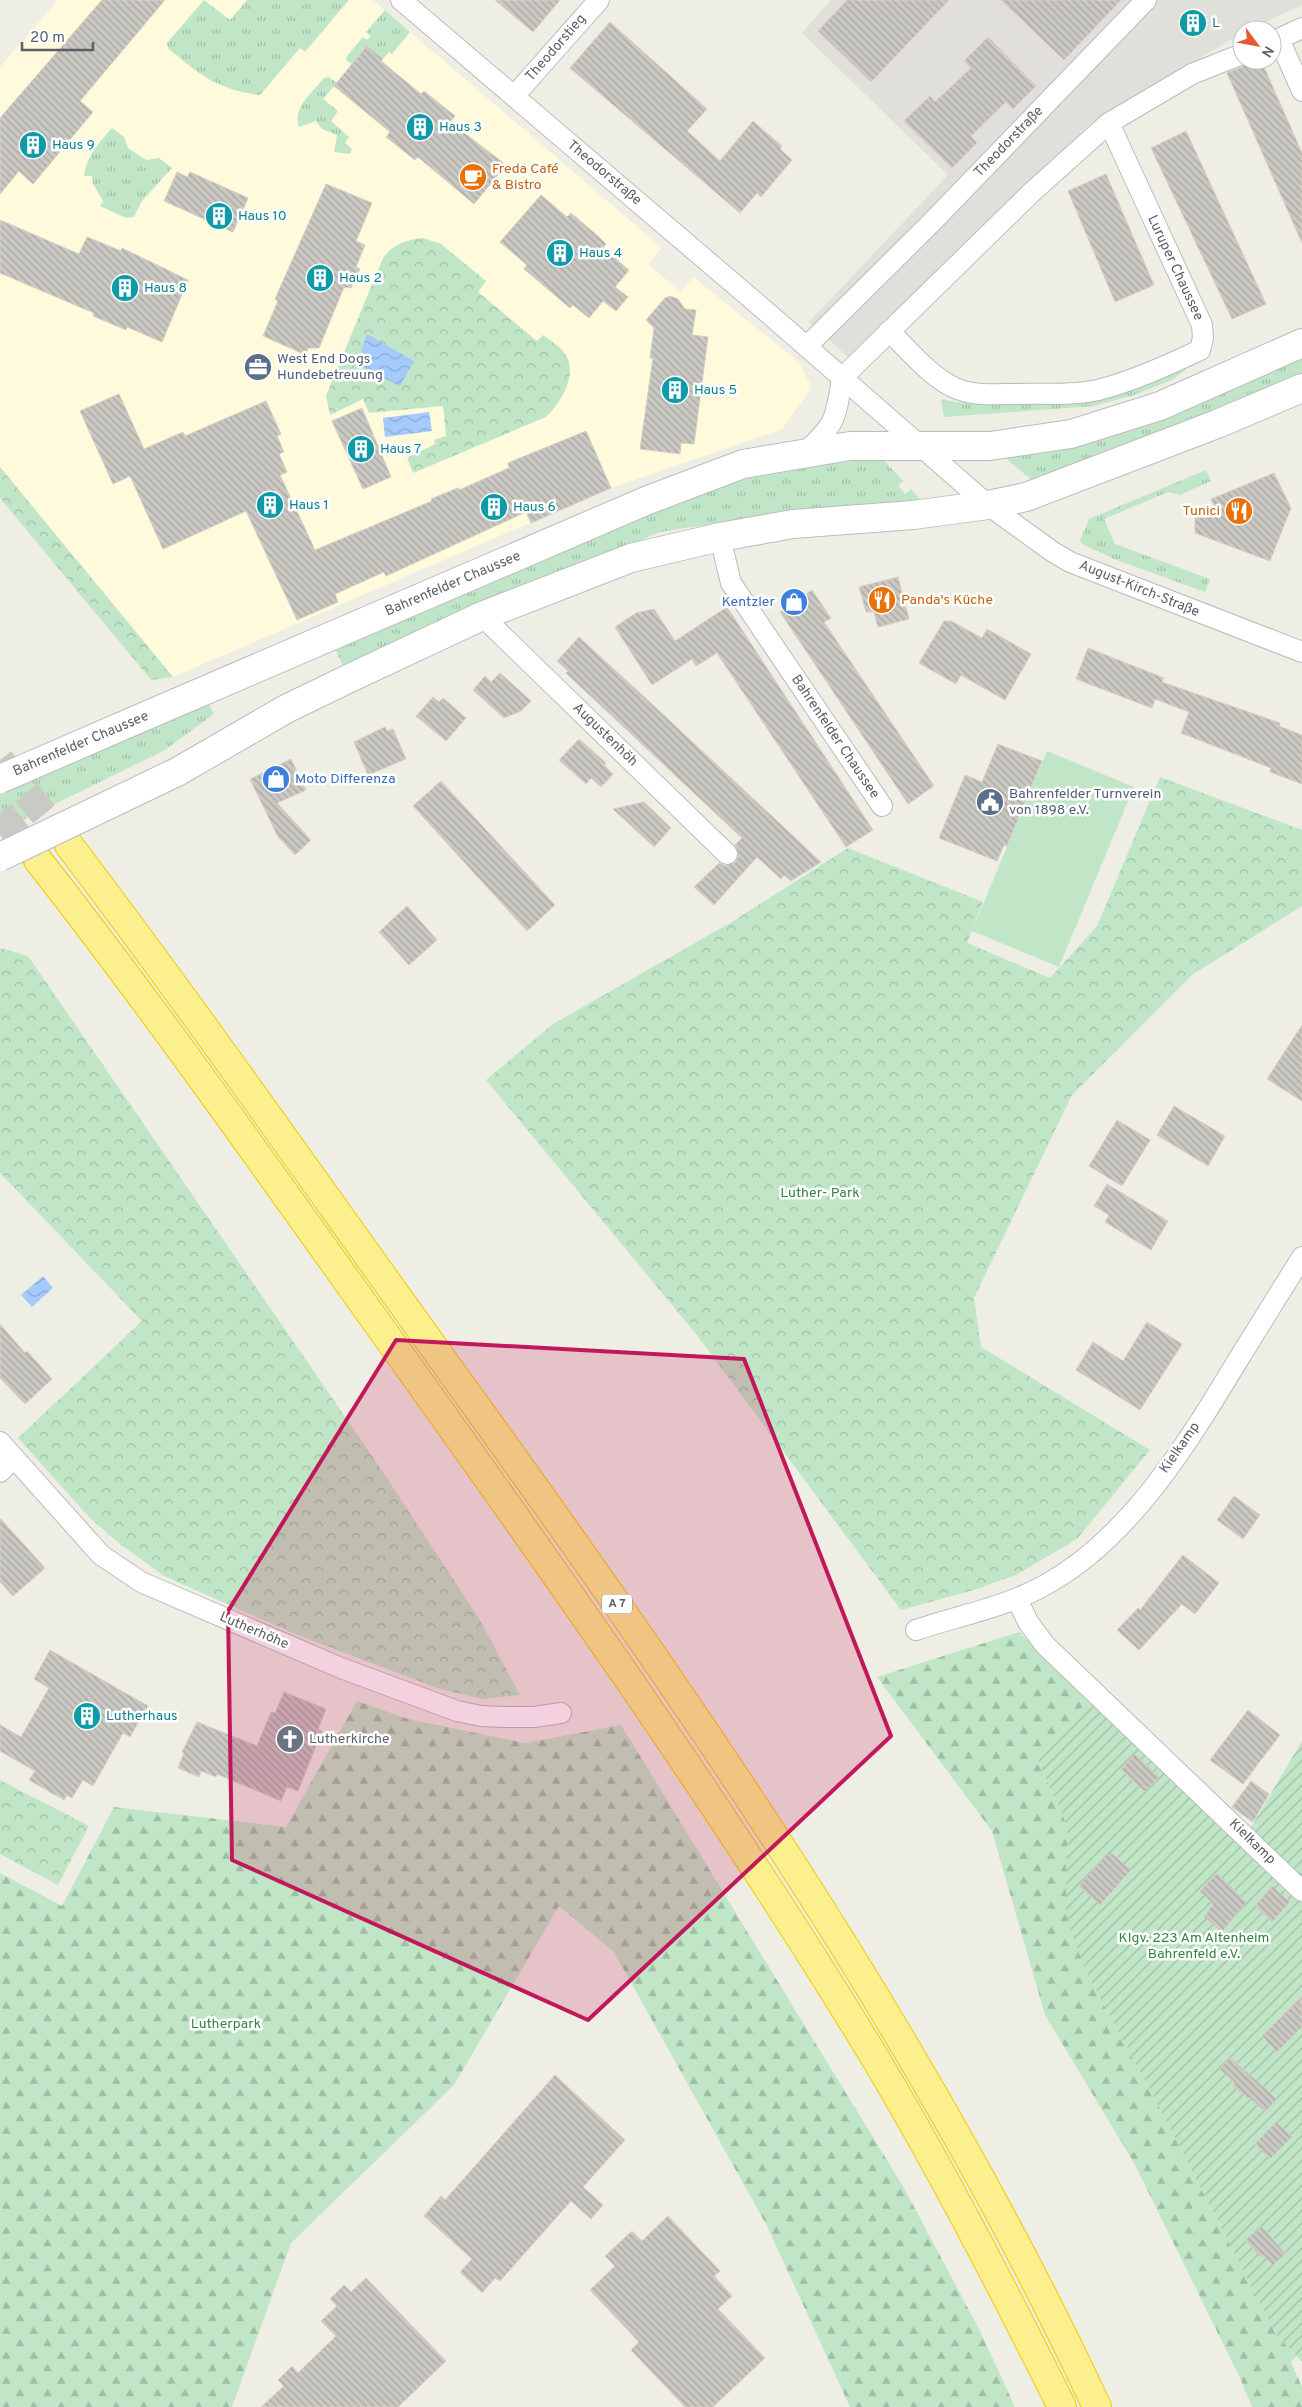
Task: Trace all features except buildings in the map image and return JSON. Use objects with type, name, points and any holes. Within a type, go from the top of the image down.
[{"type":"highway","name":"A 7","points":[[69,845],[168,975],[251,1094],[510,1452],[655,1659],[764,1820],[911,2056],[971,2159],[1032,2275],[1097,2407]]},
{"type":"highway","name":"A 7","points":[[38,860],[138,991],[304,1222],[558,1577],[695,1776],[813,1958],[883,2072],[941,2172],[995,2273],[1062,2407]]},
{"type":"main road","points":[[921,446],[1007,444],[1072,434],[1098,427],[1160,406],[1302,343]]},
{"type":"main road","points":[[0,857],[177,772],[286,709],[482,616],[631,558],[720,537],[793,524],[886,518],[988,505],[1026,497],[1078,479],[1302,388]]},
{"type":"main road","name":"Bahrenfelder Chaussee","points":[[0,779],[648,500],[743,464],[805,452],[850,446],[921,446]]},
{"type":"street","name":"Theodorstraße","points":[[401,0],[807,346],[988,505]]},
{"type":"street","name":"Theodorstieg","points":[[514,96],[599,0]]},
{"type":"street","name":"Theodorstraße","points":[[807,346],[932,222],[1146,0]]},
{"type":"street","points":[[1282,37],[1302,28]]},
{"type":"street","points":[[1282,53],[1302,91]]},
{"type":"street","points":[[805,452],[823,436],[832,424],[837,412],[842,378],[1031,193],[1109,124],[1192,74],[1232,58]]},
{"type":"street","name":"Luruper Chaussee","points":[[889,331],[947,384],[957,389],[992,394],[1074,393],[1098,390],[1166,366],[1200,350],[1203,338],[1202,325],[1109,124]]},
{"type":"street","name":"August-Kirch-Straße","points":[[988,505],[1070,562],[1302,652]]},
{"type":"street","name":"Bahrenfelder Chaussee","points":[[720,537],[731,583],[882,806]]},
{"type":"street","name":"Augustenhöh","points":[[482,616],[727,854]]},
{"type":"street","name":"Kielkamp","points":[[916,1630],[1017,1600],[1046,1585],[1079,1564],[1126,1520],[1148,1494],[1213,1400],[1302,1257]]},
{"type":"street","name":"Lutherhöhe","points":[[0,1442],[101,1554],[141,1582],[340,1668],[457,1711],[481,1716],[504,1717],[534,1717],[561,1713]]},
{"type":"street","points":[[0,1472],[14,1458]]},
{"type":"street","name":"Kielkamp","points":[[1017,1600],[1028,1622],[1045,1645],[1302,1891]]},
{"type":"highlighted area","points":[[396,1340],[744,1359],[891,1736],[588,2020],[232,1860],[228,1611]]},
{"type":"shaded area","points":[[58,0],[373,0],[662,248],[648,264],[680,292],[693,277],[799,362],[812,388],[782,429],[611,488],[173,677],[0,467],[0,67]]},
{"type":"shaded area","points":[[831,0],[1302,0],[1302,5],[1270,20],[1232,20],[1232,39],[1091,123],[848,357],[809,322],[948,175],[802,33]]},
{"type":"green space","points":[[204,0],[230,20],[247,0],[349,0],[305,52],[300,48],[260,95],[246,93],[210,80],[168,48],[167,43]]},
{"type":"green space","points":[[385,10],[410,32],[392,54],[389,52],[383,59],[367,46],[352,64],[346,60],[347,56],[363,37],[367,40],[371,36],[366,32]]},
{"type":"green space","points":[[329,77],[337,83],[323,99],[338,111],[331,121],[349,137],[345,143],[352,149],[350,154],[334,152],[337,135],[322,129],[316,121],[299,127],[298,113],[301,106],[324,78]]},
{"type":"green space","points":[[112,128],[124,137],[128,148],[146,160],[159,158],[172,168],[142,201],[134,217],[126,218],[100,206],[103,201],[93,184],[92,176],[84,176],[88,162],[98,144]]},
{"type":"green space","points":[[423,238],[441,244],[486,281],[478,292],[537,341],[543,335],[560,348],[567,358],[570,376],[558,403],[546,417],[413,473],[407,458],[435,444],[434,440],[446,436],[443,406],[369,413],[363,399],[330,415],[326,396],[383,258],[391,249],[400,244]]},
{"type":"green space","points":[[1302,355],[1302,376],[1119,452],[1033,481],[1004,457]]},
{"type":"green space","points":[[1192,362],[1172,380],[1134,395],[1094,406],[944,417],[941,399],[956,402],[1065,400]]},
{"type":"green space","points":[[882,458],[903,481],[898,486],[905,494],[911,489],[922,501],[775,514],[660,532],[344,667],[335,649],[646,512],[732,482],[807,466]]},
{"type":"green space","points":[[0,467],[173,677],[151,680],[0,498]]},
{"type":"green space","points":[[1206,470],[1211,481],[1180,495],[1168,492],[1104,519],[1115,544],[1210,579],[1205,592],[1114,559],[1082,544],[1080,540],[1089,519]]},
{"type":"green space","points":[[209,704],[214,714],[165,750],[0,831],[0,794]]},
{"type":"green space","points":[[1047,751],[1134,787],[1059,967],[972,931]]},
{"type":"green space","name":"Luther- Park","points":[[1160,777],[1302,830],[1302,906],[1192,975],[1072,1095],[974,1298],[981,1347],[1150,1450],[1077,1539],[1016,1575],[974,1590],[901,1610],[696,1334],[486,1080],[553,1024],[730,923],[848,848],[983,902],[967,943],[1050,978],[1097,926]]},
{"type":"green space","points":[[0,948],[28,956],[379,1466],[480,1620],[520,1695],[483,1699],[440,1689],[295,1634],[164,1576],[121,1545],[90,1518],[18,1438],[142,1321],[0,1173]]},
{"type":"green space","points":[[1019,1632],[1090,1698],[1038,1760],[1065,1820],[1068,1839],[1066,1860],[1084,1968],[1159,2107],[1276,2334],[1296,2356],[1291,2362],[1302,2387],[1302,2407],[1252,2407],[1240,2378],[1134,2163],[1045,2015],[992,1831],[877,1677]]},
{"type":"green space","name":"Klgv. 223 Am Altenheim Bahrenfeld e.V.","points":[[1090,1698],[1250,1829],[1302,1741],[1302,2362],[1276,2334],[1159,2107],[1084,1968],[1066,1914],[1068,1839],[1065,1820],[1038,1760]]},
{"type":"green space","name":"Lutherpark","points":[[357,1701],[408,1719],[525,1743],[621,1725],[904,2188],[980,2331],[1015,2407],[850,2407],[767,2226],[614,1952],[559,1906],[454,2085],[291,2243],[232,2407],[0,2407],[0,1873],[62,1906],[114,1807],[286,1827]]},
{"type":"green space","points":[[0,1780],[89,1826],[58,1885],[0,1854]]},
{"type":"water","points":[[367,334],[414,361],[400,386],[360,366],[366,355],[361,351]]},
{"type":"water","points":[[429,412],[432,431],[385,437],[383,418]]},
{"type":"water","points":[[43,1276],[53,1288],[32,1307],[21,1295]]},
{"type":"tunnel","points":[[0,760],[69,845]]},
{"type":"tunnel","points":[[0,813],[38,860]]},
{"type":"place","name":"L","points":[[1193,23]]},
{"type":"place","name":"Haus 3","points":[[420,127]]},
{"type":"place","name":"Haus 9","points":[[33,145]]},
{"type":"place","name":"Freda Café & Bistro","points":[[473,177]]},
{"type":"place","name":"Haus 10","points":[[219,216]]},
{"type":"place","name":"Haus 4","points":[[560,253]]},
{"type":"place","name":"Haus 2","points":[[320,278]]},
{"type":"place","name":"Haus 8","points":[[125,288]]},
{"type":"place","name":"West End Dogs Hundebetreuung","points":[[258,367]]},
{"type":"place","name":"Haus 5","points":[[675,390]]},
{"type":"place","name":"Haus 7","points":[[361,449]]},
{"type":"place","name":"Haus 1","points":[[270,505]]},
{"type":"place","name":"Haus 6","points":[[494,507]]},
{"type":"place","name":"Tunici","points":[[1239,511]]},
{"type":"place","name":"Panda's Küche","points":[[882,600]]},
{"type":"place","name":"Kentzler","points":[[794,602]]},
{"type":"place","name":"Moto Differenza","points":[[276,779]]},
{"type":"place","name":"Bahrenfelder Turnverein von 1898 e.V.","points":[[990,802]]},
{"type":"place","name":"Lutherhaus","points":[[87,1716]]},
{"type":"place","name":"Lutherkirche","points":[[290,1739]]}]
